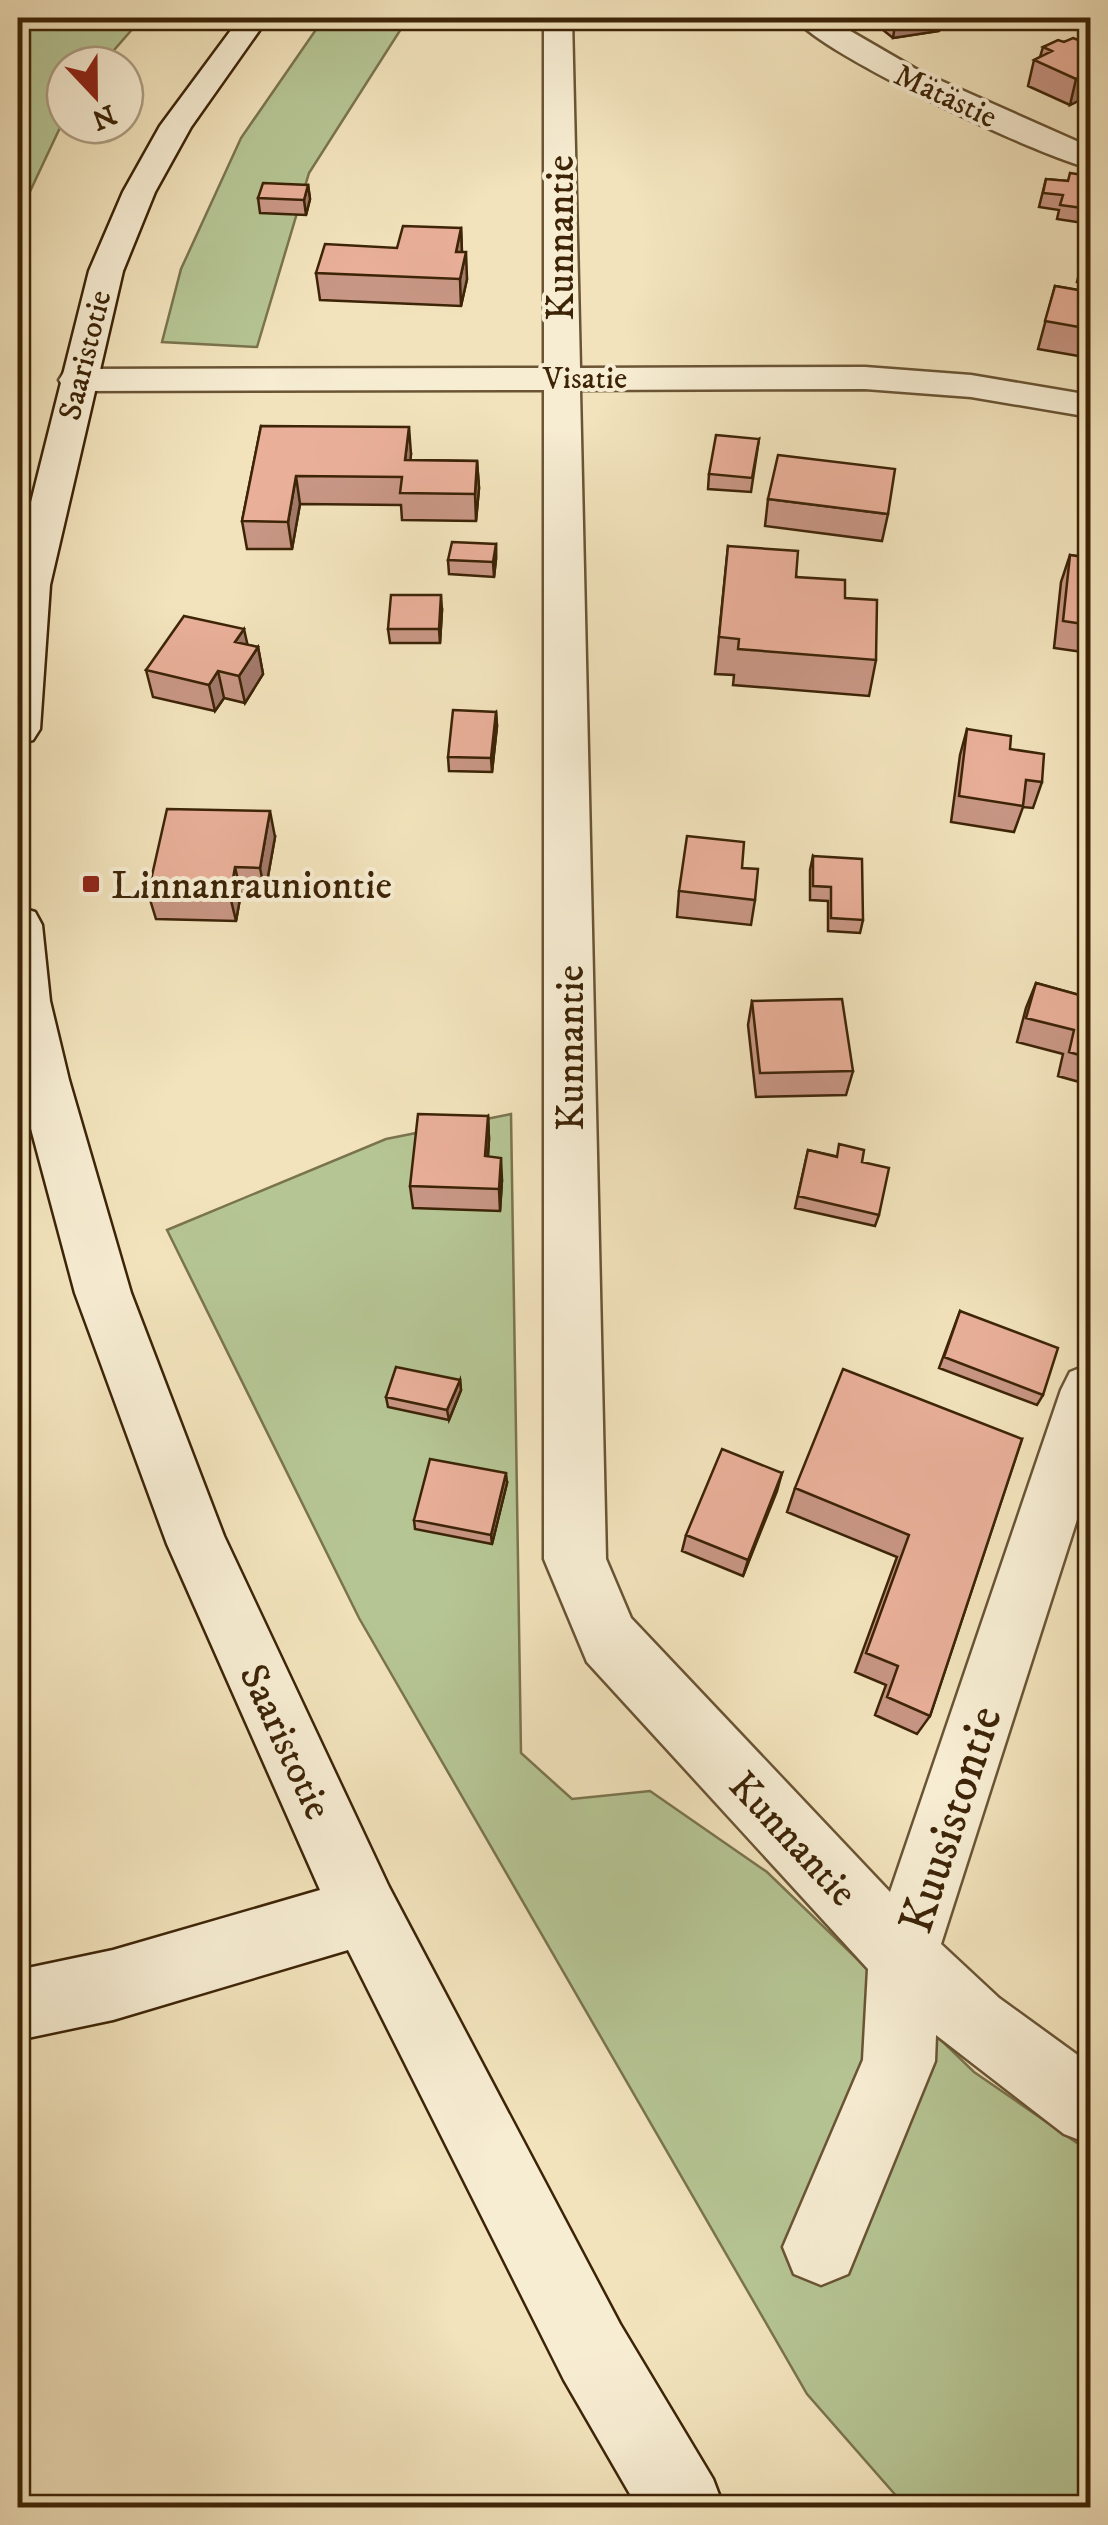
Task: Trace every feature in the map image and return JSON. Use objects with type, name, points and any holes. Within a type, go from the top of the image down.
[{"type":"street","name":"Saaristotie","points":[[18,729],[30,584],[106,271],[138,192],[176,126],[254,18]]},
{"type":"street","name":"Kunnantie","points":[[558,18],[575,1559],[609,1640],[903,1956],[974,2023],[1090,2108]]},
{"type":"street","name":"Mätästie","points":[[809,18],[900,75],[1090,160]]},
{"type":"street","name":"Visatie","points":[[77,380],[865,378],[971,386],[1090,406]]},
{"type":"street","name":"Saaristotie","points":[[18,925],[25,1001],[42,1080],[104,1292],[197,1544],[365,1911],[592,2352],[684,2508]]},
{"type":"street","name":"Kuusistontie","points":[[820,2248],[899,2060],[903,1956],[1087,1412]]},
{"type":"street","points":[[18,2004],[112,1985],[365,1911]]},
{"type":"green space","points":[[18,18],[142,18],[118,45],[45,45],[45,145],[52,145],[18,217]]},
{"type":"green space","points":[[324,18],[408,18],[309,173],[257,347],[162,342],[181,269],[241,138]]},
{"type":"green space","points":[[511,1114],[521,1753],[572,1799],[650,1791],[767,1872],[974,2072],[1090,2152],[1090,2507],[906,2507],[807,2394],[359,1618],[167,1230],[386,1139]]},
{"type":"building","points":[[1073,38],[1083,42],[1090,39],[1090,77],[1084,74],[1076,79],[1034,60],[1052,51],[1043,47]]},
{"type":"building","points":[[1070,173],[1090,176],[1090,209],[1060,205],[1063,195],[1043,193],[1046,179],[1068,181]]},
{"type":"building","points":[[263,183],[308,185],[304,200],[258,198]]},
{"type":"building","points":[[403,226],[461,228],[456,252],[466,252],[460,279],[316,273],[325,244],[397,248]]},
{"type":"building","points":[[1090,230],[1090,256],[1084,255]]},
{"type":"building","points":[[1055,286],[1090,292],[1090,329],[1045,321]]},
{"type":"building","points":[[261,426],[409,427],[405,460],[477,461],[475,494],[400,493],[402,477],[296,476],[288,522],[242,521]]},
{"type":"building","points":[[716,435],[759,439],[752,478],[709,474]]},
{"type":"building","points":[[778,455],[895,469],[888,514],[768,499]]},
{"type":"building","points":[[452,542],[496,544],[493,562],[448,560]]},
{"type":"building","points":[[728,546],[798,551],[796,577],[845,580],[845,598],[877,600],[876,660],[738,649],[739,639],[719,637]]},
{"type":"building","points":[[1070,555],[1090,558],[1090,625],[1063,621]]},
{"type":"building","points":[[391,595],[441,595],[439,629],[388,629]]},
{"type":"building","points":[[184,616],[244,629],[235,642],[258,647],[239,676],[218,671],[209,685],[146,670]]},
{"type":"building","points":[[453,710],[496,712],[491,758],[448,757]]},
{"type":"building","points":[[967,729],[1011,736],[1010,749],[1044,754],[1042,782],[1026,780],[1023,806],[959,796]]},
{"type":"building","points":[[167,809],[270,811],[260,868],[235,867],[230,896],[148,893]]},
{"type":"building","points":[[687,836],[744,842],[742,868],[758,869],[755,900],[679,891]]},
{"type":"building","points":[[813,856],[862,859],[863,920],[831,918],[831,887],[813,886]]},
{"type":"building","points":[[1036,983],[1090,998],[1090,1058],[1069,1052],[1074,1030],[1026,1018]]},
{"type":"building","points":[[842,999],[853,1071],[760,1073],[752,1001]]},
{"type":"building","points":[[418,1114],[488,1116],[485,1156],[501,1158],[499,1189],[410,1186]]},
{"type":"building","points":[[839,1144],[864,1150],[862,1162],[889,1168],[879,1215],[798,1196],[808,1150],[837,1157]]},
{"type":"building","points":[[960,1311],[1058,1348],[1043,1395],[944,1357]]},
{"type":"building","points":[[396,1367],[460,1380],[447,1410],[386,1397]]},
{"type":"building","points":[[843,1369],[1022,1439],[930,1716],[887,1697],[898,1666],[866,1653],[909,1535],[795,1488]]},
{"type":"building","points":[[722,1449],[782,1473],[748,1560],[686,1535]]},
{"type":"building","points":[[430,1459],[506,1473],[491,1535],[414,1520]]},
{"type":"place","name":"Linnanrauniontie","points":[[91,884]]}]
